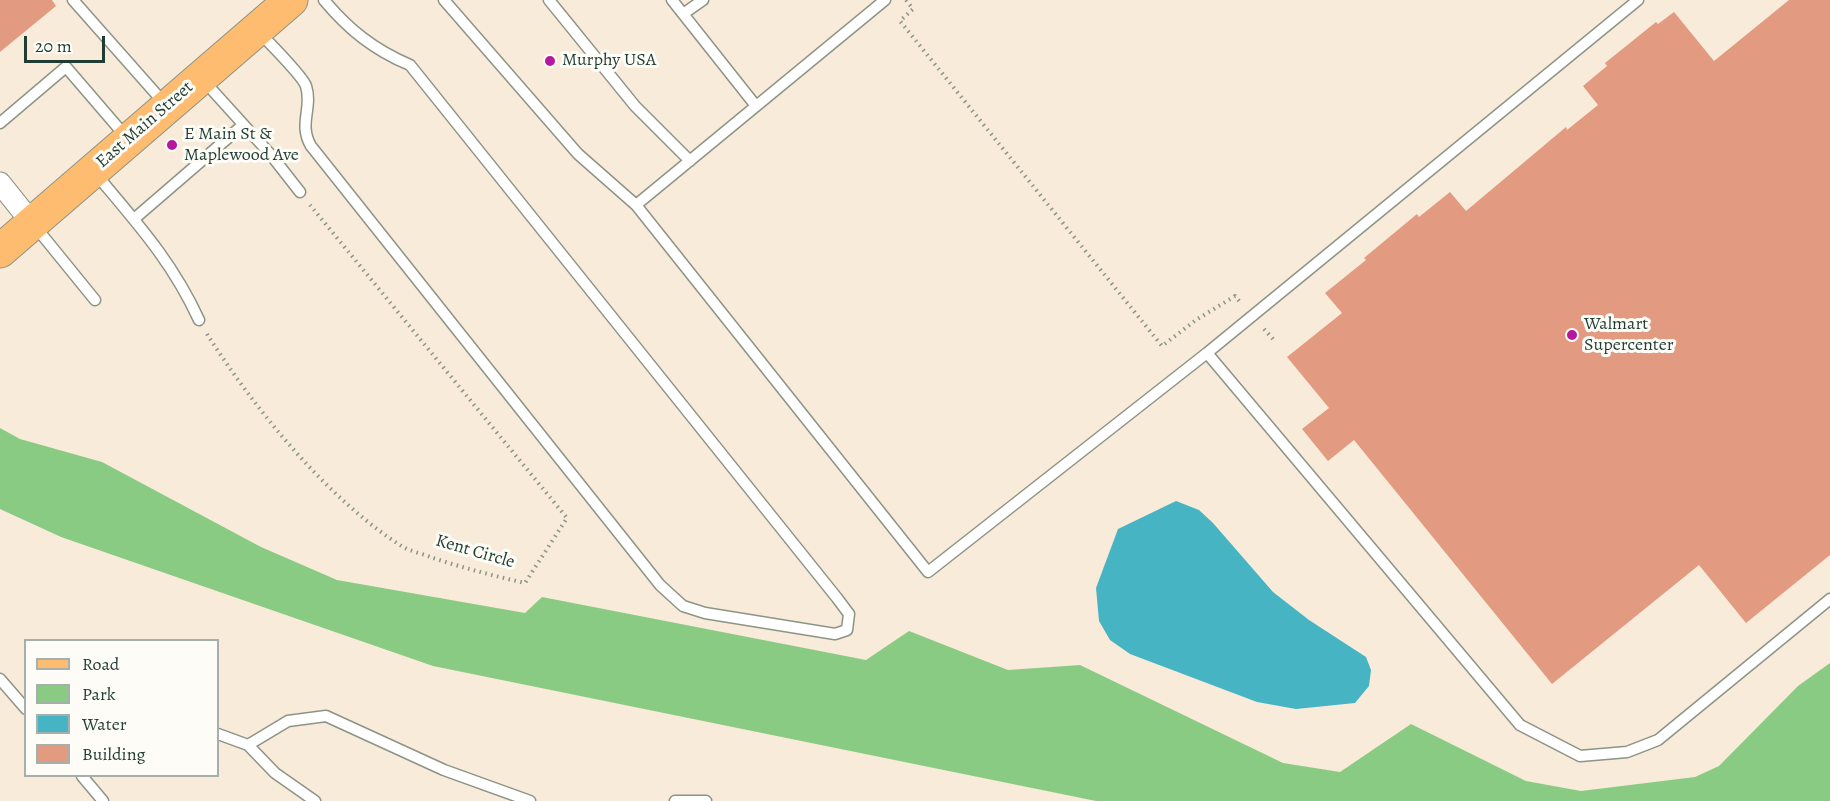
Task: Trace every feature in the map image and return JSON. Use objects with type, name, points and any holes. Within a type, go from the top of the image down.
[{"type":"main road","name":"East Main Street","points":[[0,251],[291,0]]},
{"type":"street","points":[[0,183],[32,223]]},
{"type":"lane","points":[[73,0],[167,106]]},
{"type":"lane","points":[[257,29],[305,85],[307,101],[305,136],[311,146],[660,585],[683,606],[705,613],[835,634],[847,630],[849,614],[837,598],[410,65],[388,56],[363,40],[344,25],[324,0]]},
{"type":"lane","points":[[444,0],[578,154],[636,206],[928,572],[1253,316],[1638,0]]},
{"type":"lane","points":[[549,0],[636,105],[690,161]]},
{"type":"lane","points":[[672,0],[756,106]]},
{"type":"lane","points":[[683,14],[703,0]]},
{"type":"lane","points":[[636,206],[885,0]]},
{"type":"lane","points":[[0,123],[66,67],[128,140]]},
{"type":"lane","points":[[201,78],[300,192]]},
{"type":"lane","points":[[134,219],[243,125]]},
{"type":"lane","points":[[93,171],[161,250],[186,292],[199,320]]},
{"type":"lane","points":[[32,223],[95,300]]},
{"type":"lane","points":[[1207,353],[1520,725],[1580,756],[1627,752],[1659,740],[1830,599]]},
{"type":"lane","points":[[0,679],[24,707]]},
{"type":"lane","points":[[248,745],[288,721],[326,716],[444,770],[530,801]]},
{"type":"lane","points":[[219,734],[248,745],[275,773],[315,801]]},
{"type":"lane","points":[[83,777],[103,801]]},
{"type":"lane","points":[[675,801],[706,801]]},
{"type":"path","points":[[906,0],[913,9],[900,21],[1162,346],[1196,320],[1235,296],[1273,339]]},
{"type":"path","name":"Kent Circle","points":[[199,320],[234,374],[341,499],[405,548],[480,573],[525,583],[567,518],[300,192]]},
{"type":"green space","points":[[0,428],[20,439],[102,462],[261,547],[337,580],[525,613],[542,597],[866,660],[909,631],[1008,670],[1080,665],[1283,763],[1340,772],[1411,724],[1526,781],[1581,791],[1695,777],[1719,766],[1798,686],[1830,663],[1830,801],[1096,801],[433,666],[61,537],[0,509]]},
{"type":"water","points":[[1176,501],[1199,510],[1213,523],[1273,592],[1309,620],[1366,657],[1371,670],[1369,686],[1355,703],[1296,709],[1257,702],[1130,654],[1110,640],[1099,621],[1096,588],[1118,529]]},
{"type":"building","points":[[0,0],[52,0],[56,6],[0,52]]},
{"type":"building","name":"Walmart Supercenter","points":[[1789,0],[1830,0],[1830,555],[1746,623],[1699,565],[1552,684],[1354,440],[1328,461],[1302,429],[1329,408],[1287,357],[1342,313],[1325,293],[1417,214],[1419,217],[1450,192],[1466,211],[1566,127],[1567,130],[1598,105],[1583,86],[1607,66],[1605,63],[1656,22],[1658,24],[1674,12],[1714,61]]},
{"type":"place","name":"Murphy USA","points":[[550,61]]},
{"type":"place","name":"E Main St & Maplewood Ave","points":[[172,145]]},
{"type":"place","name":"Walmart Supercenter","points":[[1572,335]]}]
